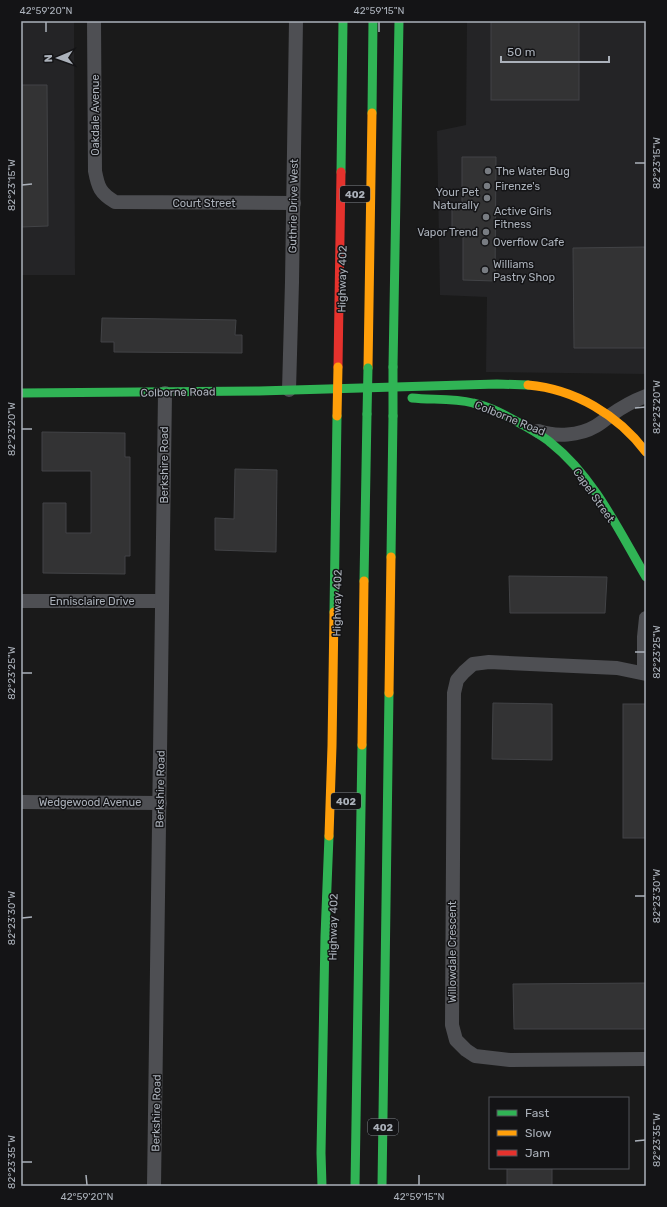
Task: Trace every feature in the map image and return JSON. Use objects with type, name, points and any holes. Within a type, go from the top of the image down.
[{"type":"main road","points":[[319,1186],[321,1153],[325,936],[332,746],[343,21]]},
{"type":"main road","points":[[355,1186],[373,21]]},
{"type":"main road","name":"402","points":[[382,1186],[398,21]]},
{"type":"main road","points":[[352,395],[353,381]]},
{"type":"main road","name":"Colborne Road","points":[[21,393],[335,390],[522,384],[551,388],[575,397],[610,416]]},
{"type":"main road","name":"Colborne Road","points":[[335,390],[471,403],[494,410],[526,427]]},
{"type":"main road","points":[[610,416],[632,435],[646,452]]},
{"type":"main road","name":"Capel Street","points":[[526,427],[557,447],[583,477],[608,512],[646,577]]},
{"type":"main road","points":[[384,1068],[390,1186]]},
{"type":"main road","points":[[321,1153],[322,1186]]},
{"type":"street","name":"Oakdale Avenue","points":[[94,21],[95,171],[98,186],[108,198],[115,202]]},
{"type":"street","name":"Guthrie Drive West","points":[[289,390],[294,203],[296,21]]},
{"type":"street","name":"Court Street","points":[[115,202],[294,203]]},
{"type":"street","name":"Berkshire Road","points":[[154,1186],[164,392]]},
{"type":"street","points":[[575,397],[611,405],[646,395]]},
{"type":"street","name":"Colborne Road","points":[[526,427],[550,434],[578,433],[595,427],[627,404],[646,395]]},
{"type":"street","name":"Ennisclaire Drive","points":[[21,601],[162,600]]},
{"type":"street","points":[[645,674],[644,637],[646,618]]},
{"type":"street","name":"Willowdale Crescent","points":[[645,674],[616,668],[489,662],[473,664],[457,680],[454,693],[452,1025],[456,1040],[466,1050],[476,1056],[510,1060],[646,1059]]},
{"type":"street","name":"Wedgewood Avenue","points":[[21,802],[160,803]]},
{"type":"shaded area","points":[[21,21],[74,21],[75,275],[21,275]]},
{"type":"shaded area","points":[[467,21],[646,21],[646,374],[486,372],[487,297],[440,295],[437,131],[466,125]]},
{"type":"building","points":[[491,21],[579,21],[579,100],[491,100]]},
{"type":"building","points":[[21,85],[47,85],[48,226],[21,227]]},
{"type":"building","points":[[462,157],[496,157],[495,281],[463,280],[463,233],[452,233],[452,204],[462,204]]},
{"type":"building","points":[[646,247],[646,348],[574,348],[573,248]]},
{"type":"building","points":[[102,318],[236,320],[235,335],[242,335],[242,353],[114,352],[114,342],[101,342]]},
{"type":"building","points":[[42,432],[125,433],[125,457],[130,457],[130,556],[125,556],[125,574],[43,573],[43,503],[66,503],[66,533],[91,533],[91,471],[42,471]]},
{"type":"building","points":[[235,469],[277,470],[276,552],[215,550],[215,518],[234,519]]},
{"type":"building","points":[[509,576],[607,577],[605,613],[510,613]]},
{"type":"building","points":[[493,703],[552,704],[552,760],[492,759]]},
{"type":"building","points":[[623,704],[646,704],[646,838],[623,838]]},
{"type":"building","points":[[646,983],[646,1029],[514,1029],[513,984]]},
{"type":"building","points":[[507,1169],[552,1169],[552,1186],[507,1186]]},
{"type":"traffic: fast","points":[[341,172],[343,21]]},
{"type":"traffic: fast","points":[[372,113],[373,21]]},
{"type":"traffic: fast","points":[[393,367],[399,21]]},
{"type":"traffic: fast","points":[[393,367],[393,416]]},
{"type":"traffic: fast","points":[[367,414],[368,368]]},
{"type":"traffic: fast","points":[[21,393],[259,391],[497,384],[528,385]]},
{"type":"traffic: fast","points":[[412,398],[458,400],[493,409],[548,440],[566,457],[593,488],[646,577]]},
{"type":"traffic: fast","points":[[364,581],[367,414]]},
{"type":"traffic: fast","points":[[334,612],[337,416]]},
{"type":"traffic: fast","points":[[391,557],[393,416]]},
{"type":"traffic: fast","points":[[382,1186],[389,693]]},
{"type":"traffic: fast","points":[[355,1186],[362,745]]},
{"type":"traffic: fast","points":[[322,1186],[321,1153],[325,936],[329,836]]},
{"type":"traffic: slow","points":[[368,368],[372,113]]},
{"type":"traffic: slow","points":[[337,416],[338,367]]},
{"type":"traffic: slow","points":[[528,385],[562,392],[579,398],[594,406],[622,426],[646,452]]},
{"type":"traffic: slow","points":[[389,693],[391,557]]},
{"type":"traffic: slow","points":[[362,745],[364,581]]},
{"type":"traffic: slow","points":[[329,836],[334,612]]},
{"type":"traffic: jam","points":[[338,367],[341,172]]},
{"type":"place","name":"The Water Bug","points":[[488,171]]},
{"type":"place","name":"Firenze's","points":[[487,186]]},
{"type":"place","name":"Your Pet Naturally","points":[[487,198]]},
{"type":"place","name":"Active Girls Fitness","points":[[486,217]]},
{"type":"place","name":"Vapor Trend","points":[[486,232]]},
{"type":"place","name":"Overflow Cafe","points":[[485,242]]},
{"type":"place","name":"Williams Pastry Shop","points":[[485,270]]}]
